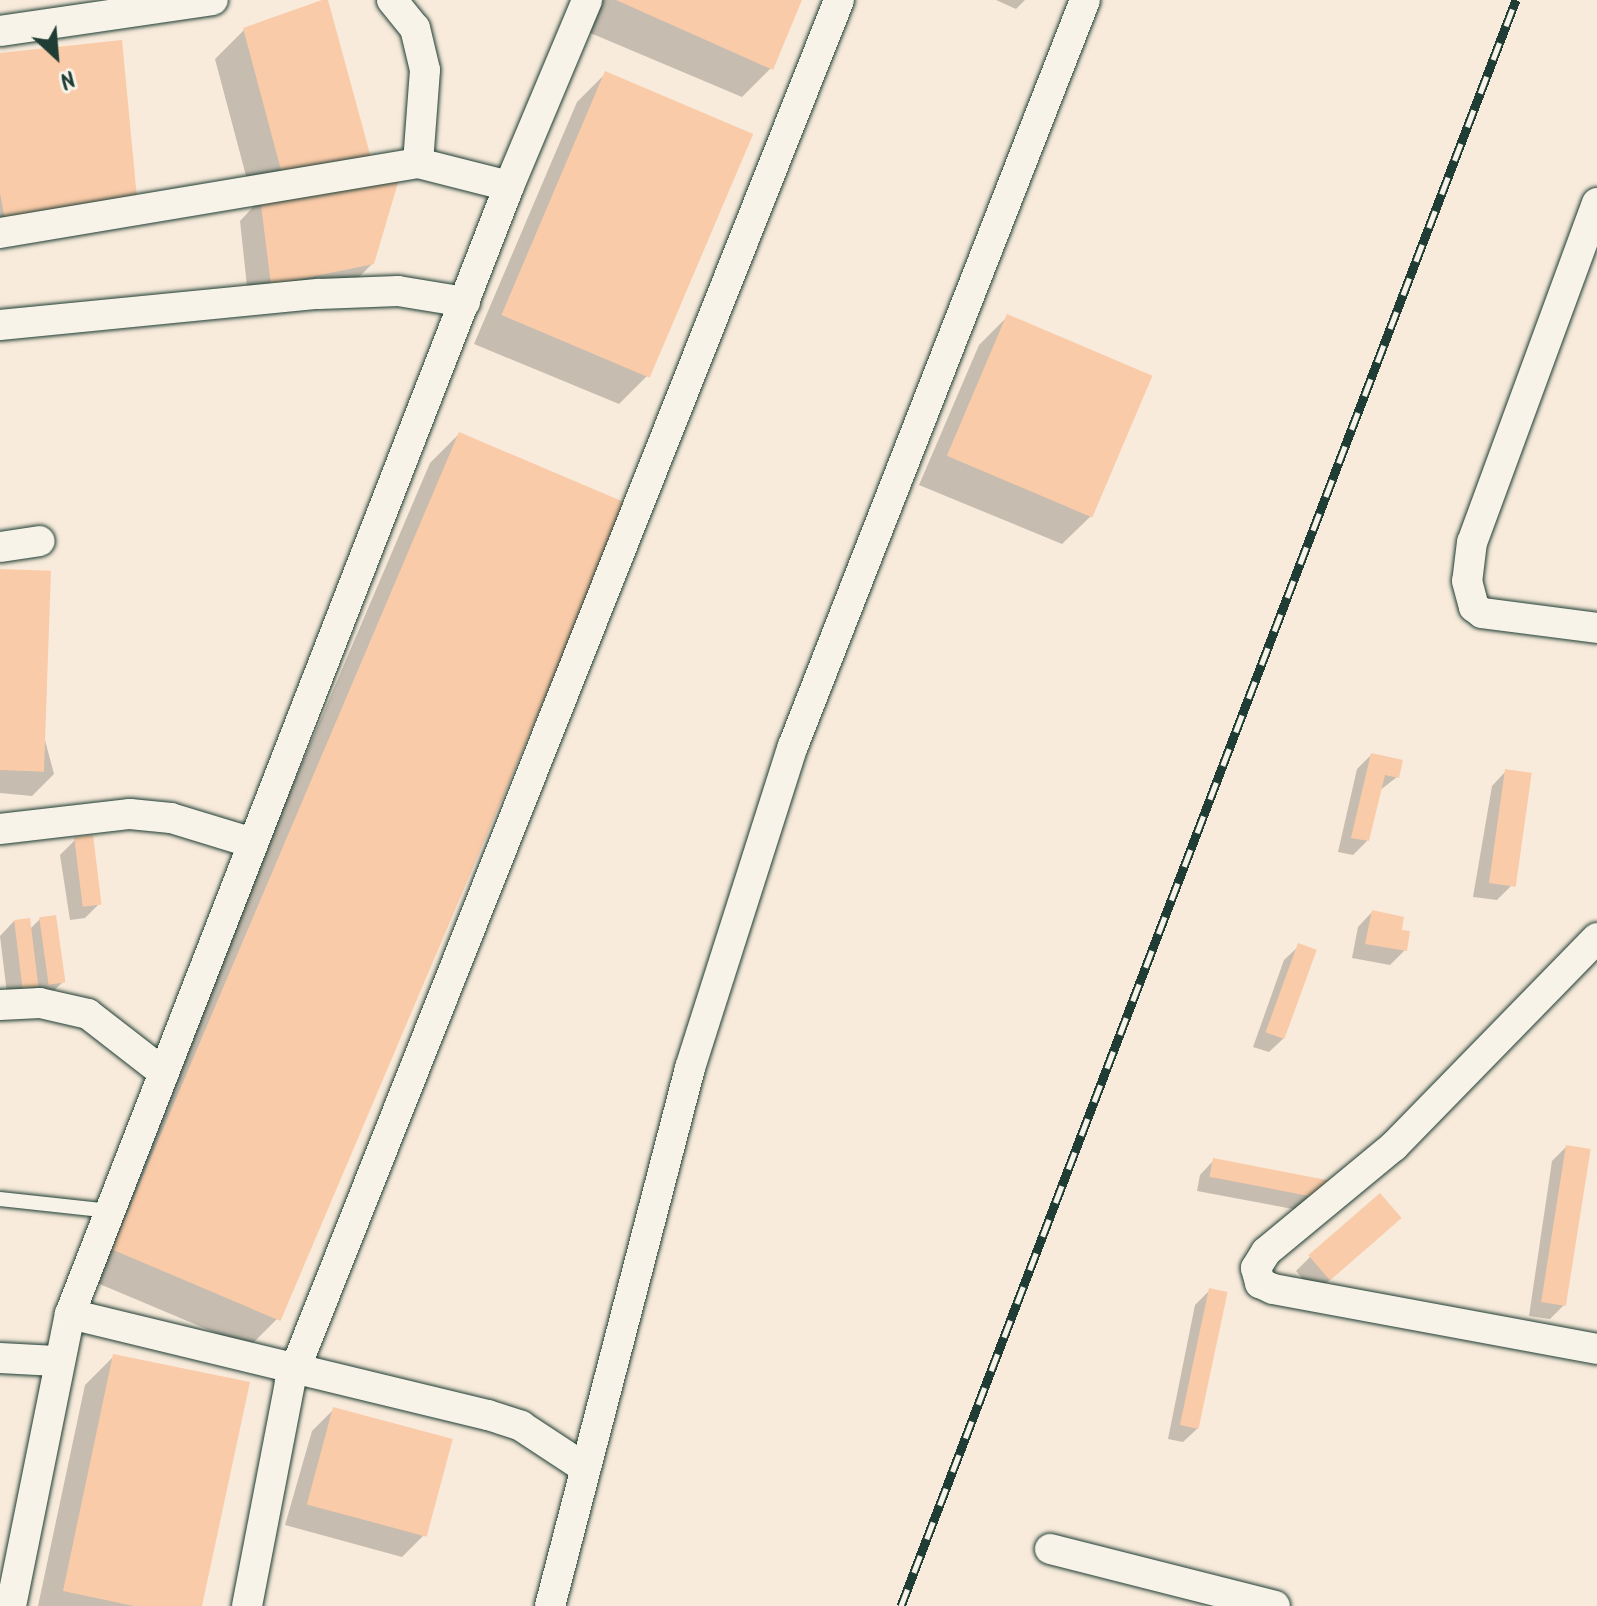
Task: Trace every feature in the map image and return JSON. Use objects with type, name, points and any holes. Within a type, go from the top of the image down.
[{"type":"street","points":[[0,31],[213,0]]},
{"type":"street","points":[[392,0],[415,28],[425,70],[418,163]]},
{"type":"street","points":[[11,1606],[56,1361],[70,1314],[509,186],[587,0]]},
{"type":"street","points":[[247,1606],[295,1371],[839,0]]},
{"type":"street","points":[[550,1606],[690,1068],[793,746],[1085,0]]},
{"type":"street","points":[[0,233],[418,163],[509,186]]},
{"type":"street","points":[[1597,203],[1584,275],[1472,542],[1467,581],[1474,607],[1482,613],[1597,628]]},
{"type":"street","points":[[0,325],[319,294],[398,291],[465,302]]},
{"type":"street","points":[[0,547],[40,541]]},
{"type":"street","points":[[0,829],[130,814],[171,818],[253,843]]},
{"type":"street","points":[[1597,938],[1394,1146],[1266,1252],[1256,1268],[1260,1283],[1273,1289],[1597,1349]]},
{"type":"street","points":[[0,1005],[40,1003],[88,1014],[164,1073]]},
{"type":"street","points":[[70,1314],[521,1426],[585,1468]]},
{"type":"street","points":[[0,1358],[56,1361]]},
{"type":"street","points":[[1050,1549],[1275,1606]]},
{"type":"lane","points":[[0,1199],[110,1211]]},
{"type":"building","points":[[328,0],[373,165],[285,185],[243,28]]},
{"type":"building","points":[[616,0],[802,0],[773,70]]},
{"type":"building","points":[[122,40],[137,198],[5,220],[0,193],[0,53]]},
{"type":"building","points":[[605,71],[753,134],[650,378],[501,315]]},
{"type":"building","points":[[400,176],[374,264],[271,285],[260,197]]},
{"type":"building","points":[[1007,314],[1152,376],[1092,517],[947,456]]},
{"type":"building","points":[[459,432],[627,504],[280,1321],[112,1249]]},
{"type":"building","points":[[0,569],[51,571],[44,772],[0,770]]},
{"type":"building","points":[[1371,753],[1403,760],[1399,778],[1385,775],[1369,841],[1351,838]]},
{"type":"building","points":[[1505,769],[1532,773],[1516,887],[1489,883]]},
{"type":"building","points":[[93,835],[102,904],[83,907],[74,837]]},
{"type":"building","points":[[1372,910],[1404,917],[1402,930],[1410,931],[1407,951],[1365,944]]},
{"type":"building","points":[[56,915],[65,982],[49,985],[39,917]]},
{"type":"building","points":[[30,918],[38,986],[23,988],[14,920]]},
{"type":"building","points":[[1298,943],[1317,950],[1284,1039],[1266,1032]]},
{"type":"building","points":[[1566,1145],[1591,1149],[1566,1306],[1541,1302]]},
{"type":"building","points":[[1213,1158],[1329,1181],[1325,1199],[1209,1177]]},
{"type":"building","points":[[1380,1193],[1402,1218],[1330,1280],[1308,1255]]},
{"type":"building","points":[[1209,1288],[1228,1292],[1198,1429],[1180,1425]]},
{"type":"building","points":[[113,1354],[250,1382],[202,1606],[134,1606],[63,1591]]},
{"type":"building","points":[[333,1407],[453,1439],[427,1537],[307,1505]]},
{"type":"railway","points":[[901,1606],[1516,0]]}]
